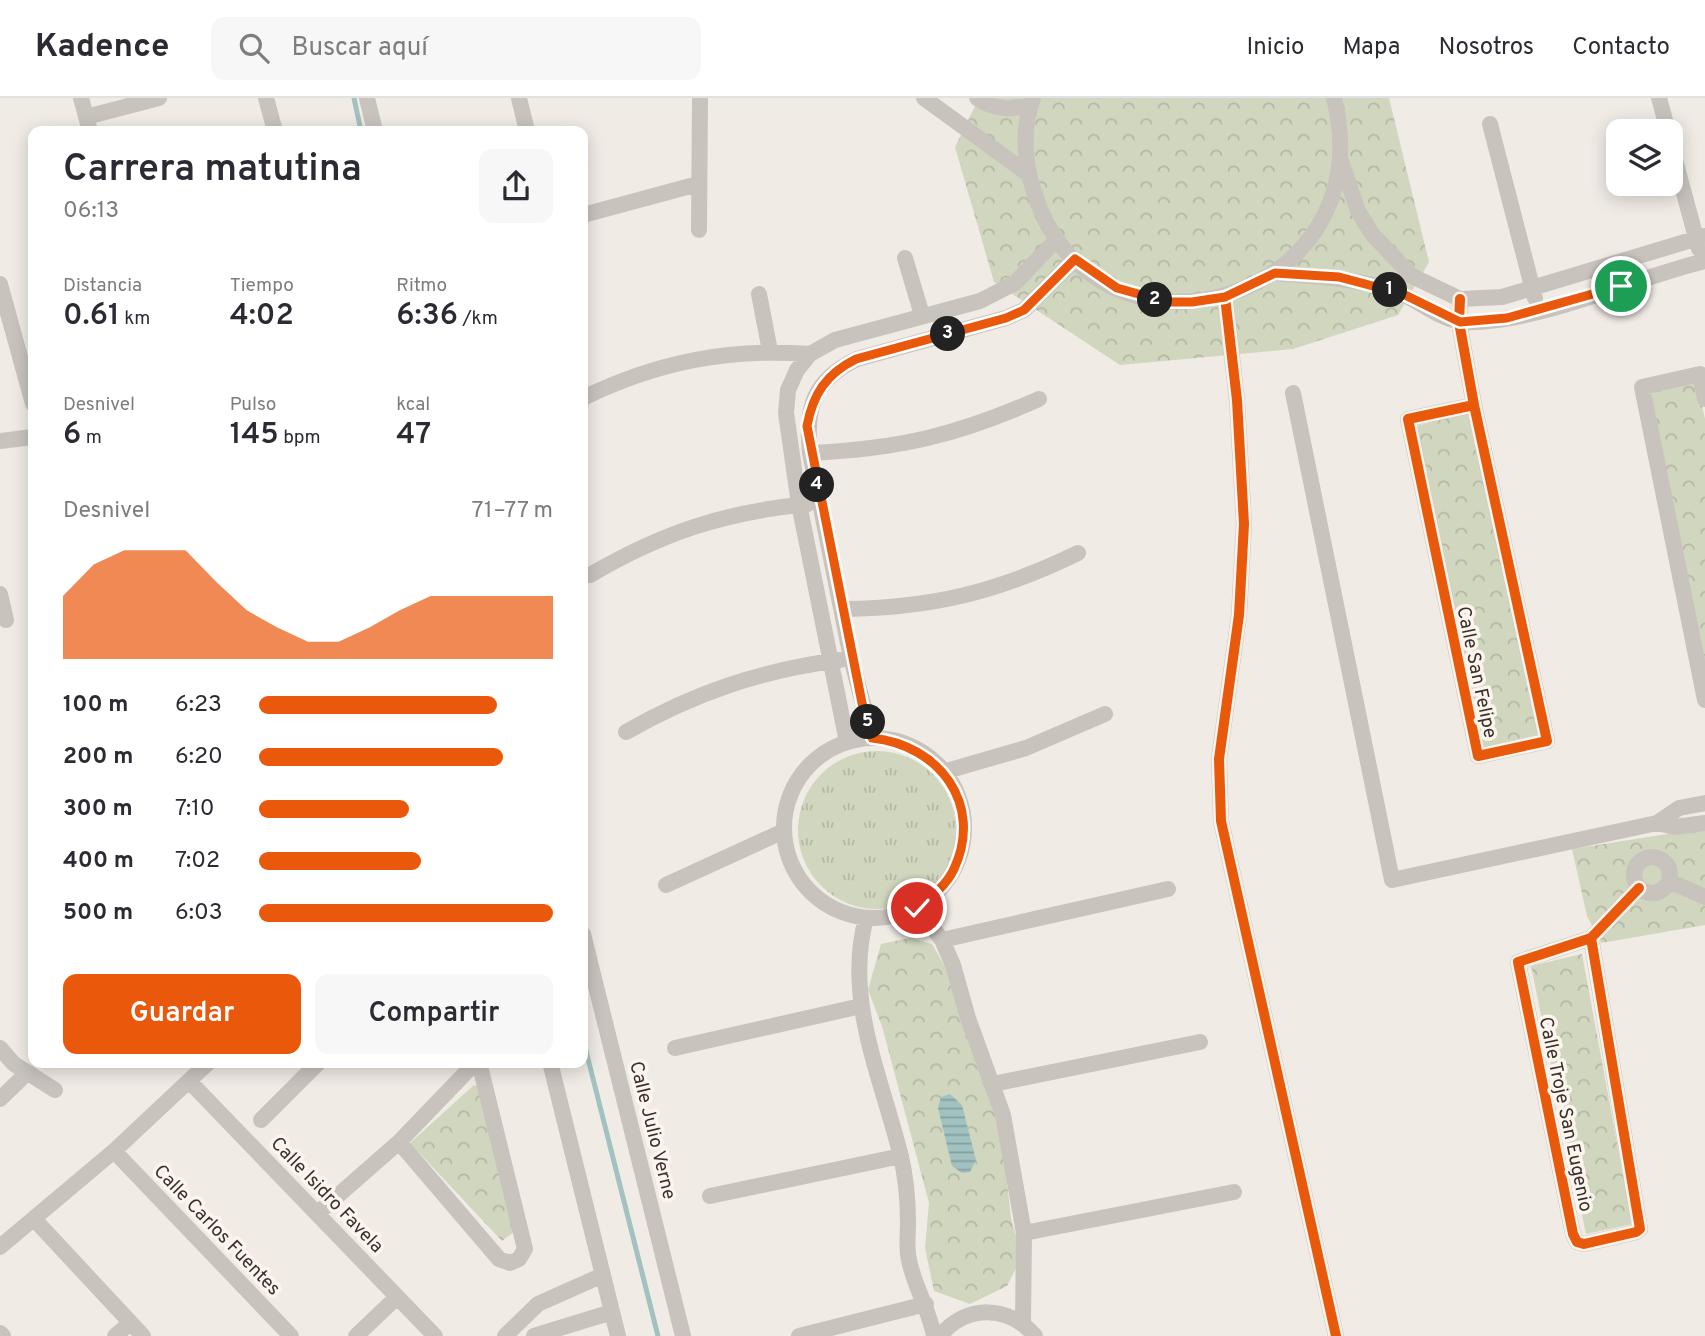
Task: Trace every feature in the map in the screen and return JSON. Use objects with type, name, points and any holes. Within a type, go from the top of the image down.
[{"type":"street","points":[[81,98],[88,124],[159,98]]},
{"type":"street","points":[[266,98],[274,126]]},
{"type":"street","points":[[367,98],[374,126]]},
{"type":"street","points":[[519,98],[526,126]]},
{"type":"street","points":[[699,230],[700,98]]},
{"type":"street","points":[[924,98],[1028,174]]},
{"type":"street","points":[[977,98],[986,104],[1011,110],[1031,102],[1026,139],[1028,174],[1039,208],[1057,239],[1075,259],[1117,288],[1141,297],[1192,302],[1225,297],[1275,273],[1295,256],[1326,211],[1340,159],[1340,129],[1334,98]]},
{"type":"street","points":[[1659,98],[1665,119]]},
{"type":"street","points":[[1490,124],[1539,310]]},
{"type":"street","points":[[1340,159],[1359,211],[1372,234],[1412,276],[1460,299],[1478,301],[1532,288],[1700,237]]},
{"type":"street","points":[[1275,273],[1339,277],[1403,294],[1460,322],[1507,318],[1704,261],[1700,237],[1683,183]]},
{"type":"street","points":[[588,214],[698,184]]},
{"type":"street","points":[[848,742],[799,504],[786,413],[788,390],[797,370],[810,354],[835,340],[980,301],[1015,283],[1057,239]]},
{"type":"street","points":[[905,258],[922,315]]},
{"type":"street","points":[[872,738],[851,658],[844,609],[810,453],[807,426],[812,403],[824,381],[839,368],[856,359],[1006,318],[1024,310],[1075,259]]},
{"type":"street","points":[[1403,294],[1412,276]]},
{"type":"street","points":[[0,284],[28,386]]},
{"type":"street","points":[[759,294],[770,351]]},
{"type":"street","points":[[1225,297],[1237,400],[1244,524],[1239,615],[1219,759],[1221,821],[1336,1336]]},
{"type":"street","name":"Calle San Felipe","points":[[1460,299],[1460,322],[1474,405],[1547,741],[1478,756],[1408,419],[1474,405]]},
{"type":"street","points":[[588,396],[642,372],[692,358],[770,351],[810,354]]},
{"type":"street","points":[[1705,399],[1700,374],[1642,387],[1705,700]]},
{"type":"street","points":[[1293,393],[1392,880],[1650,825],[1675,827],[1705,823]]},
{"type":"street","points":[[810,453],[870,450],[928,440],[985,423],[1039,399]]},
{"type":"street","points":[[0,441],[28,438]]},
{"type":"street","points":[[590,575],[638,547],[690,526],[745,511],[821,502]]},
{"type":"street","points":[[844,609],[892,609],[953,600],[1034,574],[1078,553]]},
{"type":"street","points":[[0,594],[6,620]]},
{"type":"street","points":[[626,732],[704,692],[778,670],[851,658]]},
{"type":"street","points":[[943,772],[1026,748],[1105,714]]},
{"type":"street","points":[[872,738],[912,747],[943,772],[957,795],[963,820],[962,846],[953,871],[937,892],[917,908],[892,917],[866,918],[845,914],[825,904],[808,890],[795,872],[787,852],[784,831],[786,807],[794,786],[808,766],[826,752],[848,742],[872,738]]},
{"type":"street","points":[[1650,825],[1679,808],[1705,803]]},
{"type":"street","points":[[1650,825],[1651,857]]},
{"type":"street","points":[[666,885],[784,831]]},
{"type":"street","points":[[1651,857],[1661,859],[1668,866],[1669,881],[1663,889],[1653,893],[1639,888],[1634,879],[1635,869],[1641,860],[1651,857]]},
{"type":"street","points":[[1669,881],[1705,897]]},
{"type":"street","name":"Calle Troje San Eugenio","points":[[1591,937],[1640,1221],[1636,1232],[1584,1244],[1577,1242],[1573,1234],[1518,962],[1591,937],[1639,888]]},
{"type":"street","points":[[942,940],[1168,889]]},
{"type":"street","points":[[917,908],[942,940],[993,1084],[1012,1153],[1024,1233],[1023,1323]]},
{"type":"street","points":[[866,918],[856,972],[861,1006],[901,1156],[907,1195],[908,1253],[934,1336]]},
{"type":"street","name":"Calle Julio Verne","points":[[588,954],[683,1336]]},
{"type":"street","points":[[675,1048],[861,1006]]},
{"type":"street","points":[[993,1084],[1200,1042]]},
{"type":"street","points":[[0,1048],[14,1065],[55,1090]]},
{"type":"street","points":[[0,1247],[114,1151],[203,1068]]},
{"type":"street","points":[[261,1120],[313,1068]]},
{"type":"street","points":[[318,1213],[399,1142],[471,1068]]},
{"type":"street","points":[[399,1142],[499,1259],[510,1263],[519,1259],[524,1249],[479,1068]]},
{"type":"street","points":[[551,1068],[618,1336]]},
{"type":"street","points":[[0,1099],[27,1073]]},
{"type":"street","name":"Calle Isidro Favela","points":[[189,1081],[435,1336]]},
{"type":"street","name":"Calle Carlos Fuentes","points":[[114,1151],[291,1336]]},
{"type":"street","points":[[710,1196],[901,1156]]},
{"type":"street","points":[[1024,1233],[1234,1192]]},
{"type":"street","points":[[35,1220],[142,1336]]},
{"type":"street","points":[[505,1336],[538,1304],[574,1291],[603,1275]]},
{"type":"street","points":[[356,1336],[397,1297]]},
{"type":"street","points":[[799,1336],[926,1304]]},
{"type":"street","points":[[940,1336],[948,1326],[965,1315],[985,1311],[1005,1314],[1023,1323],[1035,1336]]},
{"type":"street","points":[[534,1336],[612,1312]]},
{"type":"street","points":[[115,1336],[130,1323]]},
{"type":"green space","points":[[979,98],[1389,98],[1429,262],[1398,315],[1293,349],[1120,365],[994,282],[955,147]]},
{"type":"green space","points":[[1696,377],[1705,419],[1705,688],[1643,391]]},
{"type":"green space","points":[[1469,412],[1540,734],[1484,747],[1417,426]]},
{"type":"green space","points":[[877,751],[907,757],[933,774],[950,800],[956,830],[950,860],[933,886],[907,903],[877,909],[847,903],[821,886],[804,860],[798,830],[804,800],[821,774],[847,757]]},
{"type":"green space","points":[[1705,828],[1705,925],[1601,943],[1587,916],[1572,849]]},
{"type":"green space","points":[[910,938],[932,944],[950,975],[1001,1129],[1011,1218],[1022,1256],[1007,1286],[970,1304],[934,1291],[925,1248],[929,1203],[882,1026],[868,990],[881,944]]},
{"type":"green space","points":[[1582,954],[1632,1224],[1586,1234],[1531,966]]},
{"type":"green space","points":[[474,1085],[480,1088],[515,1231],[502,1241],[410,1143]]},
{"type":"water","points":[[950,1094],[962,1105],[976,1160],[970,1172],[962,1173],[952,1166],[938,1108],[941,1097]]},
{"type":"waterway","points":[[354,98],[360,126]]},
{"type":"waterway","points":[[588,1059],[658,1336]]},
{"type":"cycle path","points":[[1225,297],[1237,400],[1244,524],[1239,615],[1219,759],[1221,821],[1336,1336]]},
{"type":"cycle path","points":[[1460,299],[1459,322],[1474,405],[1547,741],[1478,756],[1408,419],[1474,405]]},
{"type":"cycle path","points":[[1591,938],[1518,962],[1573,1234],[1577,1242],[1584,1244],[1640,1229],[1591,938],[1639,888]]},
{"type":"route","points":[[917,908],[937,892],[953,871],[962,846],[963,820],[957,795],[943,772],[929,758],[912,747],[893,740],[872,738],[851,658],[844,609],[810,453],[807,426],[812,403],[824,381],[839,368],[856,359],[1006,318],[1024,310],[1075,259],[1117,288],[1141,297],[1167,302],[1192,302],[1225,297],[1247,289],[1275,273],[1339,277],[1403,294],[1460,322],[1507,318],[1621,286]]}]
